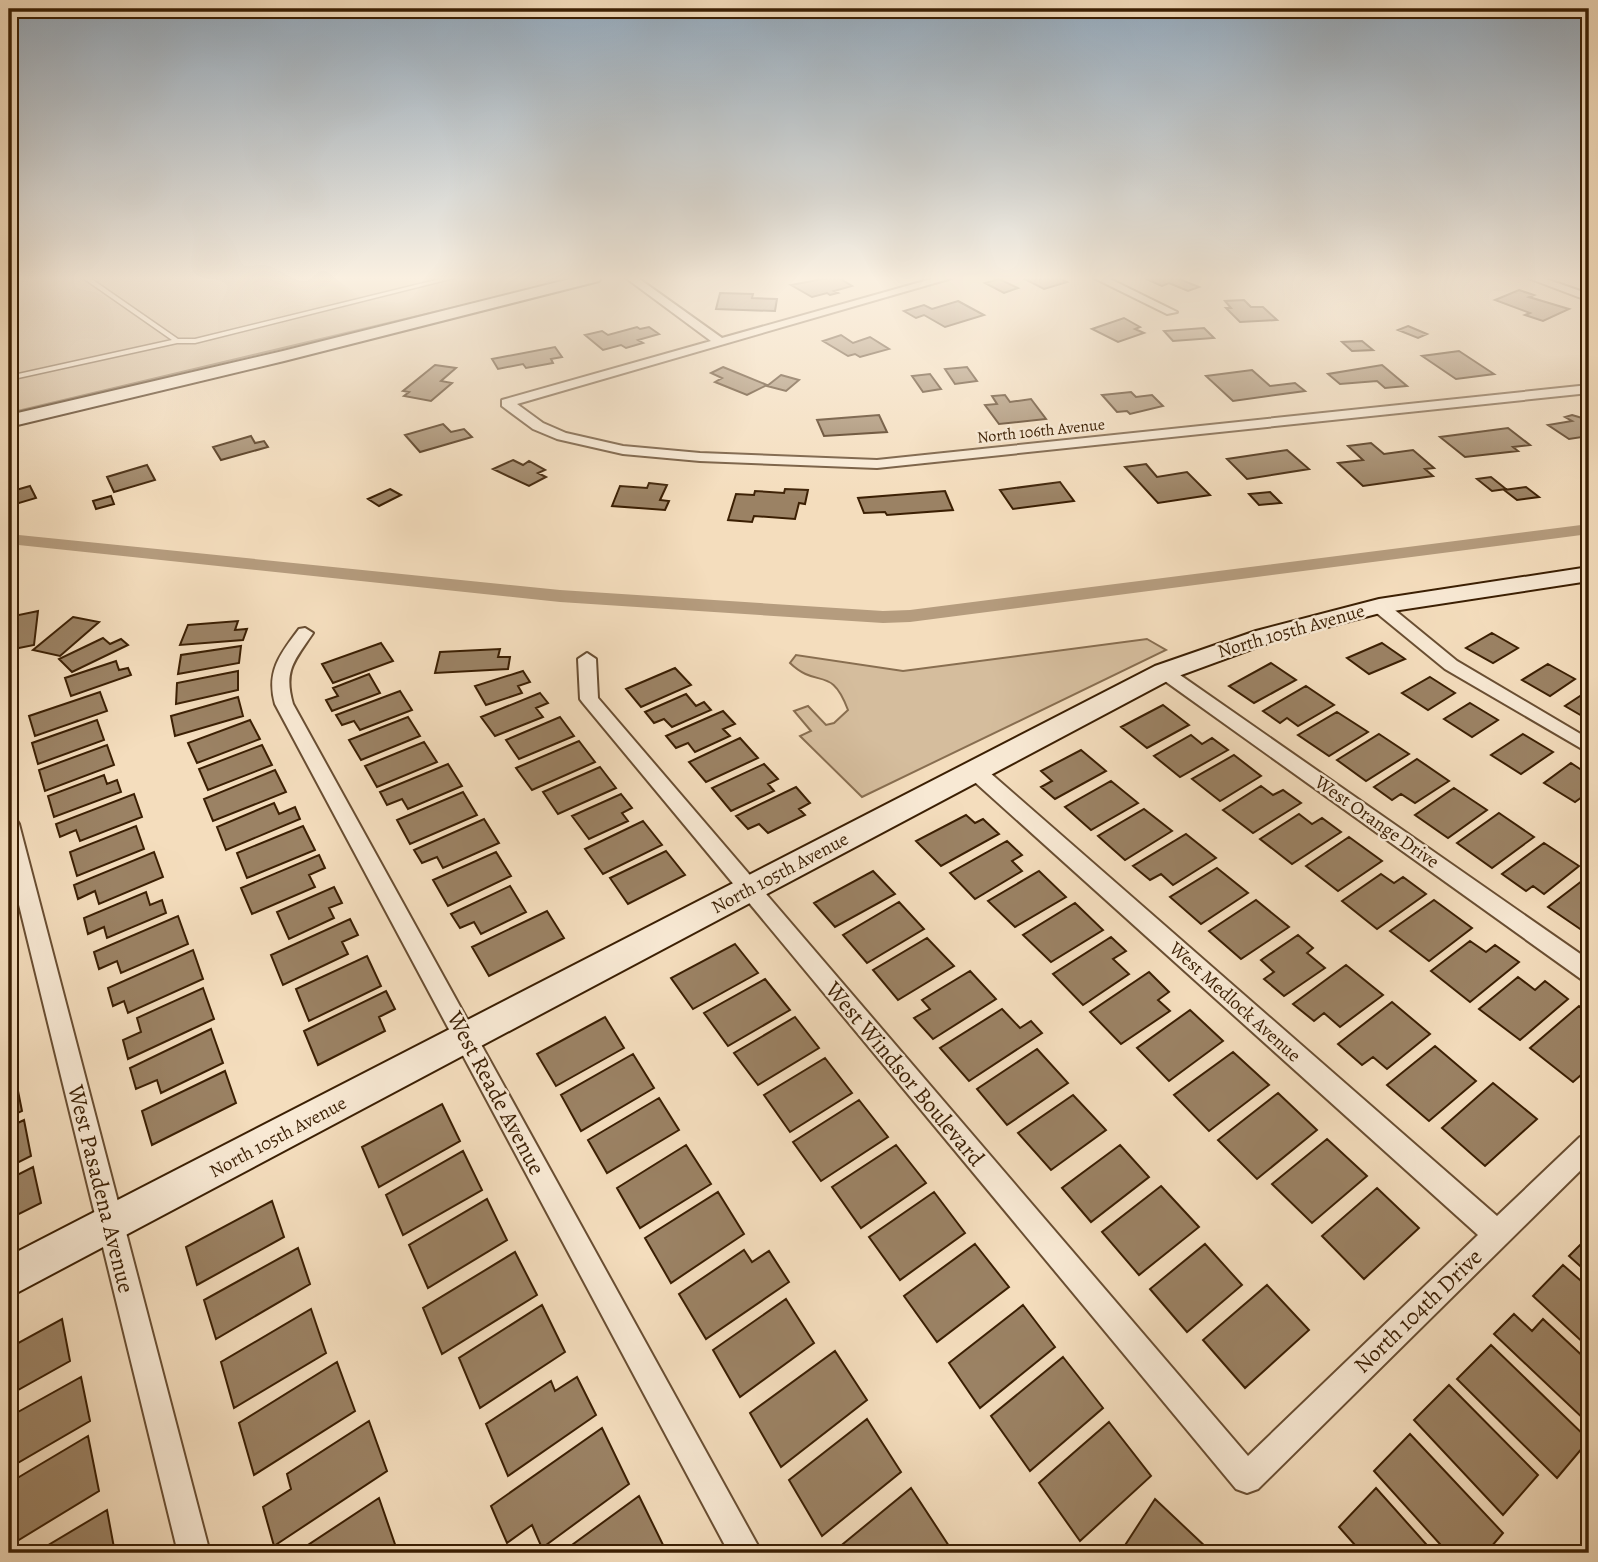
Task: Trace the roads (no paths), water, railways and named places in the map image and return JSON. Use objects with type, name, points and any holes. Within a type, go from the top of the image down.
[{"type":"street","points":[[9,421],[304,351]]},
{"type":"street","name":"North 106th Avenue","points":[[693,351],[507,404],[538,426],[562,436],[623,450],[700,457],[877,464],[1589,389]]},
{"type":"street","name":"North 105th Avenue","points":[[9,1278],[974,769],[1164,672],[1265,636],[1379,606],[1589,574]]},
{"type":"street","points":[[1379,606],[1451,666],[1589,747]]},
{"type":"street","name":"West Reade Avenue","points":[[305,633],[284,662],[278,676],[284,704],[746,1553]]},
{"type":"street","name":"West Windsor Boulevard","points":[[587,659],[589,699],[1247,1478]]},
{"type":"street","name":"West Orange Drive","points":[[1164,672],[1589,972]]},
{"type":"street","name":"West Medlock Avenue","points":[[974,769],[1497,1234]]},
{"type":"street","name":"West Pasadena Avenue","points":[[9,824],[194,1553]]},
{"type":"street","name":"North 104th Drive","points":[[1247,1478],[1589,1144]]},
{"type":"lane","points":[[9,378],[132,351]]},
{"type":"waterway","points":[[9,539],[560,596],[883,617],[910,616],[1589,529]]}]
